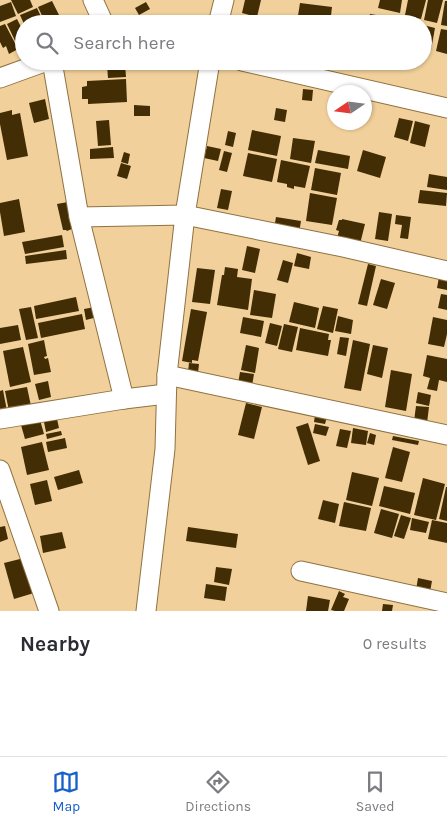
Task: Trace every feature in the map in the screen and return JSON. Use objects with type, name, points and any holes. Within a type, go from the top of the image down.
[{"type":"street","points":[[93,0],[100,15]]},
{"type":"street","points":[[220,15],[224,0]]},
{"type":"street","points":[[0,78],[22,70]]},
{"type":"street","points":[[54,70],[79,217],[124,399]]},
{"type":"street","points":[[146,611],[165,449],[167,375],[185,216],[209,70]]},
{"type":"street","points":[[281,70],[447,108]]},
{"type":"street","points":[[79,217],[185,216],[343,247],[447,271]]},
{"type":"street","points":[[167,375],[447,435]]},
{"type":"street","points":[[0,419],[166,394]]},
{"type":"street","points":[[0,470],[49,611]]},
{"type":"street","points":[[301,571],[447,603]]},
{"type":"building","points":[[11,0],[30,0],[33,7],[18,14]]},
{"type":"building","points":[[245,0],[261,0],[257,15],[242,13]]},
{"type":"building","points":[[380,0],[402,0],[400,13],[378,8]]},
{"type":"building","points":[[408,0],[426,0],[422,15],[405,15]]},
{"type":"building","points":[[428,0],[443,0],[437,23],[432,22],[432,15],[425,15]]},
{"type":"building","points":[[52,1],[59,15],[42,15],[38,7]]},
{"type":"building","points":[[445,1],[447,1],[447,26],[441,25]]},
{"type":"building","points":[[11,2],[15,16],[0,22],[0,6]]},
{"type":"building","points":[[146,2],[150,9],[139,15],[135,8]]},
{"type":"building","points":[[300,3],[332,7],[331,15],[298,15]]},
{"type":"building","points":[[37,8],[40,15],[20,15]]},
{"type":"building","points":[[15,20],[15,41],[7,24]]},
{"type":"building","points":[[5,24],[15,43],[15,51],[9,54],[6,46],[3,48],[0,42],[0,26]]},
{"type":"building","points":[[432,27],[435,28],[432,44]]},
{"type":"building","points":[[441,29],[447,30],[447,54],[436,51]]},
{"type":"building","points":[[107,70],[125,70],[126,77],[108,78]]},
{"type":"building","points":[[126,79],[127,102],[88,104],[88,99],[82,99],[82,87],[87,86],[87,81]]},
{"type":"building","points":[[303,89],[313,90],[312,101],[302,100]]},
{"type":"building","points":[[45,99],[49,119],[34,123],[29,103]]},
{"type":"building","points":[[134,105],[150,106],[150,116],[134,116]]},
{"type":"building","points":[[276,108],[287,110],[285,122],[274,120]]},
{"type":"building","points":[[12,110],[12,115],[20,113],[28,156],[7,160],[0,124],[0,113]]},
{"type":"building","points":[[399,118],[413,121],[408,141],[394,137]]},
{"type":"building","points":[[109,120],[111,145],[98,146],[96,121]]},
{"type":"building","points":[[415,121],[430,125],[425,147],[410,143]]},
{"type":"building","points":[[252,130],[281,136],[277,156],[248,150]]},
{"type":"building","points":[[228,131],[236,133],[233,147],[225,145]]},
{"type":"building","points":[[293,138],[315,141],[311,163],[290,159]]},
{"type":"building","points":[[207,146],[221,149],[218,161],[204,158]]},
{"type":"building","points":[[113,147],[114,158],[90,159],[90,149]]},
{"type":"building","points":[[318,150],[350,156],[348,169],[315,163]]},
{"type":"building","points":[[363,150],[386,157],[380,178],[357,171]]},
{"type":"building","points":[[224,151],[232,153],[227,172],[219,170]]},
{"type":"building","points":[[124,152],[130,154],[128,164],[121,162]]},
{"type":"building","points":[[248,153],[277,159],[272,182],[243,176]]},
{"type":"building","points":[[281,160],[310,166],[305,188],[294,186],[294,189],[287,187],[287,184],[277,182]]},
{"type":"building","points":[[121,163],[131,166],[127,179],[117,176]]},
{"type":"building","points":[[315,168],[341,173],[337,195],[311,190]]},
{"type":"building","points":[[429,174],[447,177],[447,190],[427,187]]},
{"type":"building","points":[[221,189],[232,191],[228,210],[217,208]]},
{"type":"building","points":[[420,190],[447,193],[446,206],[418,203]]},
{"type":"building","points":[[310,193],[337,198],[332,225],[306,221]]},
{"type":"building","points":[[19,199],[25,232],[4,236],[0,203]]},
{"type":"building","points":[[68,202],[74,228],[67,231],[63,230],[57,204]]},
{"type":"building","points":[[379,212],[392,214],[388,241],[375,239]]},
{"type":"building","points":[[396,215],[411,217],[408,239],[400,238],[402,225],[395,224]]},
{"type":"building","points":[[276,217],[301,221],[299,233],[274,229]]},
{"type":"building","points":[[339,220],[365,224],[360,244],[337,238],[339,231],[336,230]]},
{"type":"building","points":[[62,235],[64,247],[25,254],[22,242]]},
{"type":"building","points":[[247,246],[260,249],[255,273],[242,270]]},
{"type":"building","points":[[66,250],[67,259],[26,264],[25,256]]},
{"type":"building","points":[[297,253],[311,257],[309,269],[294,266]]},
{"type":"building","points":[[283,260],[293,263],[288,283],[277,280]]},
{"type":"building","points":[[368,264],[376,266],[367,306],[358,304]]},
{"type":"building","points":[[225,267],[238,269],[237,277],[252,279],[248,310],[217,305]]},
{"type":"building","points":[[197,268],[215,270],[210,304],[192,302]]},
{"type":"building","points":[[439,277],[447,279],[447,290],[437,288]]},
{"type":"building","points":[[381,279],[395,283],[387,309],[373,305]]},
{"type":"building","points":[[254,290],[276,294],[272,318],[250,315]]},
{"type":"building","points":[[441,294],[447,295],[447,310],[438,308]]},
{"type":"building","points":[[76,297],[79,311],[36,319],[34,306]]},
{"type":"building","points":[[294,302],[319,308],[315,328],[289,322]]},
{"type":"building","points":[[323,306],[338,309],[333,333],[317,329]]},
{"type":"building","points":[[31,307],[38,338],[26,340],[19,309]]},
{"type":"building","points":[[95,307],[97,317],[86,320],[84,309]]},
{"type":"building","points":[[191,309],[207,312],[198,361],[192,360],[192,363],[182,361]]},
{"type":"building","points":[[82,314],[85,329],[41,338],[38,323]]},
{"type":"building","points":[[338,316],[353,320],[351,334],[335,331]]},
{"type":"building","points":[[243,317],[264,321],[261,337],[240,333]]},
{"type":"building","points":[[433,317],[447,320],[447,334],[444,347],[428,344]]},
{"type":"building","points":[[270,323],[282,326],[277,346],[265,343]]},
{"type":"building","points":[[284,324],[298,327],[292,352],[278,349]]},
{"type":"building","points":[[18,325],[21,340],[0,344],[0,328]]},
{"type":"building","points":[[300,328],[329,334],[328,340],[331,340],[328,356],[296,350]]},
{"type":"building","points":[[340,337],[349,338],[346,356],[337,354]]},
{"type":"building","points":[[44,340],[47,356],[44,357],[45,359],[48,358],[51,372],[34,375],[28,344]]},
{"type":"building","points":[[353,340],[370,344],[361,391],[344,388]]},
{"type":"building","points":[[246,345],[259,348],[255,373],[241,370]]},
{"type":"building","points":[[373,345],[388,348],[382,378],[367,374]]},
{"type":"building","points":[[23,347],[31,382],[10,387],[3,351]]},
{"type":"building","points":[[427,355],[447,359],[447,382],[439,380],[437,391],[427,389],[430,378],[423,376]]},
{"type":"building","points":[[189,363],[199,364],[198,373],[188,372]]},
{"type":"building","points":[[391,370],[412,374],[406,411],[385,407]]},
{"type":"building","points":[[240,372],[254,374],[252,386],[238,384]]},
{"type":"building","points":[[48,381],[51,397],[39,400],[35,384]]},
{"type":"building","points":[[27,387],[31,406],[9,411],[5,391]]},
{"type":"building","points":[[3,390],[7,411],[0,412],[0,391]]},
{"type":"building","points":[[418,392],[431,395],[429,406],[416,403]]},
{"type":"building","points":[[246,403],[262,407],[254,439],[238,435]]},
{"type":"building","points":[[416,406],[429,407],[427,423],[414,421]]},
{"type":"building","points":[[315,415],[327,417],[325,424],[314,422]]},
{"type":"building","points":[[57,419],[59,428],[46,432],[44,422]]},
{"type":"building","points":[[40,420],[44,434],[25,439],[21,425]]},
{"type":"building","points":[[308,423],[320,461],[308,465],[296,427]]},
{"type":"building","points":[[315,424],[329,427],[326,436],[313,433]]},
{"type":"building","points":[[353,428],[368,431],[366,445],[351,443]]},
{"type":"building","points":[[340,429],[351,431],[347,448],[336,446]]},
{"type":"building","points":[[61,431],[62,435],[47,439],[46,434]]},
{"type":"building","points":[[370,433],[376,435],[374,445],[367,443]]},
{"type":"building","points":[[393,436],[419,441],[418,445],[392,440]]},
{"type":"building","points":[[65,438],[67,448],[48,452],[46,442]]},
{"type":"building","points":[[42,442],[49,470],[27,475],[21,447]]},
{"type":"building","points":[[393,447],[410,452],[402,482],[385,478]]},
{"type":"building","points":[[79,470],[83,483],[58,490],[54,477]]},
{"type":"building","points":[[352,472],[379,478],[372,506],[346,500]]},
{"type":"building","points":[[423,478],[445,484],[436,520],[414,515]]},
{"type":"building","points":[[47,480],[52,501],[35,505],[30,484]]},
{"type":"building","points":[[384,486],[415,493],[410,514],[379,506]]},
{"type":"building","points":[[447,487],[447,521],[439,519]]},
{"type":"building","points":[[323,500],[339,504],[335,523],[318,519]]},
{"type":"building","points":[[344,502],[371,508],[366,531],[339,526]]},
{"type":"building","points":[[381,509],[399,514],[392,538],[374,533]]},
{"type":"building","points":[[401,515],[411,518],[404,539],[394,536]]},
{"type":"building","points":[[412,518],[429,522],[426,533],[410,530]]},
{"type":"building","points":[[432,520],[447,523],[447,543],[428,539]]},
{"type":"building","points":[[5,526],[8,539],[0,542],[0,527]]},
{"type":"building","points":[[188,527],[238,534],[236,548],[186,541]]},
{"type":"building","points":[[62,532],[66,548],[43,553],[40,536]]},
{"type":"building","points":[[24,558],[34,593],[14,599],[4,563]]},
{"type":"building","points":[[216,567],[232,569],[229,585],[214,582]]},
{"type":"building","points":[[418,578],[432,581],[430,592],[416,590]]},
{"type":"building","points":[[206,584],[227,587],[225,601],[204,598]]},
{"type":"building","points":[[339,591],[345,594],[343,597],[349,599],[344,611],[331,610]]},
{"type":"building","points":[[308,596],[330,600],[328,611],[306,611]]},
{"type":"building","points":[[383,604],[393,605],[392,611],[382,611]]}]
